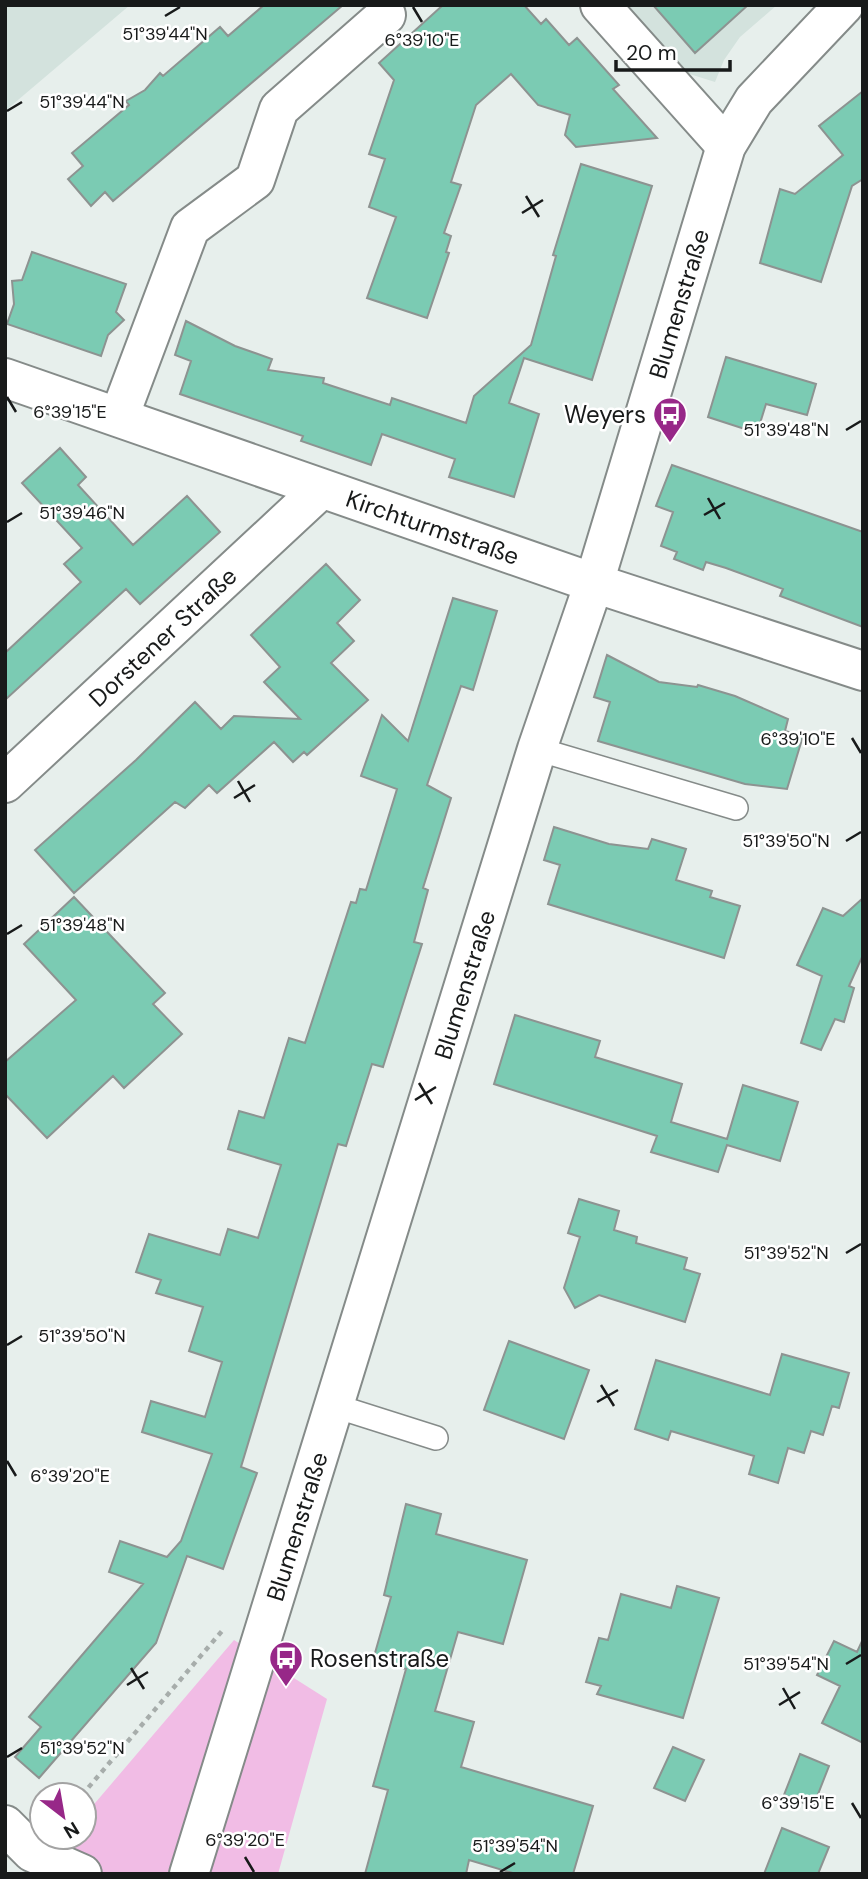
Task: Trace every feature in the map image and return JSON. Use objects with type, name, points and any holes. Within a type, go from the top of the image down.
[{"type":"street","points":[[600,5],[726,146]]},
{"type":"street","points":[[846,5],[863,24]]},
{"type":"street","name":"Blumenstraße","points":[[189,1874],[537,749],[594,583],[726,146],[754,100],[846,5]]},
{"type":"street","points":[[119,417],[190,228],[255,180],[279,109],[386,15]]},
{"type":"street","name":"Kirchturmstraße","points":[[5,378],[594,583],[863,671]]},
{"type":"street","name":"Dorstener Straße","points":[[5,783],[321,489]]},
{"type":"street","points":[[5,1825],[23,1863],[82,1874]]},
{"type":"lane","points":[[537,749],[736,808]]},
{"type":"lane","points":[[332,1405],[436,1438]]},
{"type":"path","points":[[94,1781],[223,1629]]},
{"type":"shaded area","points":[[5,5],[130,5],[5,111]]},
{"type":"shaded area","points":[[621,5],[777,5],[740,37],[724,60],[715,82],[680,71]]},
{"type":"shaded area","points":[[234,1640],[327,1699],[278,1874],[34,1874],[54,1851],[98,1851],[98,1800]]},
{"type":"building","points":[[264,5],[343,5],[113,201],[105,192],[91,206],[68,179],[83,166],[72,153],[129,105],[126,101],[145,90],[160,73],[163,76],[220,27],[228,36]]},
{"type":"building","points":[[443,5],[524,5],[541,24],[546,19],[569,45],[577,38],[619,85],[613,89],[657,138],[576,147],[565,135],[570,115],[538,105],[511,74],[476,105],[451,182],[461,185],[444,233],[451,236],[446,252],[449,253],[427,318],[367,298],[396,217],[369,207],[385,159],[369,154],[394,80],[379,63]]},
{"type":"building","points":[[653,5],[748,5],[695,53]]},
{"type":"building","points":[[863,91],[863,179],[852,186],[821,282],[760,263],[780,189],[795,194],[843,155],[819,126]]},
{"type":"building","points":[[581,164],[652,186],[592,380],[524,358],[509,403],[539,414],[514,497],[449,477],[455,459],[382,434],[371,465],[301,441],[303,436],[180,394],[191,361],[175,355],[186,321],[235,346],[272,359],[268,370],[324,378],[323,383],[390,405],[392,398],[466,423],[474,396],[531,345],[556,256],[553,255]]},
{"type":"building","points":[[32,252],[126,284],[116,312],[124,320],[108,335],[101,356],[7,324],[14,304],[12,281],[22,280]]},
{"type":"building","points":[[726,357],[816,384],[807,415],[766,404],[757,433],[708,417]]},
{"type":"building","points":[[60,448],[86,477],[78,485],[133,545],[187,496],[220,532],[140,604],[126,589],[5,700],[5,653],[81,582],[64,564],[82,548],[22,483]]},
{"type":"building","points":[[672,465],[863,532],[863,627],[780,596],[783,589],[726,568],[706,562],[703,570],[674,559],[677,552],[661,546],[673,512],[656,506]]},
{"type":"building","points":[[326,564],[360,600],[337,623],[354,641],[331,663],[368,700],[307,755],[304,752],[293,762],[274,742],[217,793],[209,785],[185,808],[175,802],[74,893],[35,850],[136,760],[195,702],[221,729],[234,716],[300,719],[264,682],[280,667],[251,635]]},
{"type":"building","points":[[453,598],[497,611],[473,690],[461,686],[427,785],[451,798],[423,888],[428,890],[414,942],[422,944],[383,1067],[372,1064],[346,1146],[338,1144],[241,1467],[257,1473],[223,1569],[187,1556],[156,1643],[39,1778],[15,1757],[41,1727],[29,1717],[143,1584],[109,1572],[120,1541],[167,1557],[181,1541],[212,1454],[142,1432],[151,1401],[205,1417],[222,1362],[189,1351],[203,1307],[156,1293],[161,1280],[136,1272],[149,1234],[220,1255],[228,1229],[258,1238],[281,1165],[228,1149],[239,1111],[264,1118],[289,1038],[305,1043],[351,902],[356,903],[360,889],[366,890],[397,789],[361,776],[382,715],[408,741]]},
{"type":"building","points":[[607,655],[659,682],[698,685],[735,696],[788,719],[785,731],[803,736],[787,789],[745,784],[598,741],[610,702],[594,697]]},
{"type":"building","points":[[554,827],[609,844],[648,849],[652,839],[686,849],[676,880],[712,891],[710,897],[740,906],[724,958],[548,904],[560,865],[544,860]]},
{"type":"building","points":[[74,897],[165,993],[153,1004],[182,1034],[124,1088],[113,1076],[47,1138],[5,1094],[5,1062],[76,1000],[24,944]]},
{"type":"building","points":[[863,898],[863,955],[849,986],[854,988],[844,1022],[835,1019],[821,1050],[801,1043],[822,976],[797,965],[823,908],[843,916]]},
{"type":"building","points":[[515,1015],[600,1041],[595,1057],[682,1084],[671,1122],[727,1139],[743,1085],[798,1102],[780,1161],[727,1145],[718,1172],[651,1152],[657,1136],[494,1084]]},
{"type":"building","points":[[579,1199],[619,1211],[614,1230],[637,1237],[636,1243],[687,1258],[684,1269],[700,1274],[685,1322],[599,1295],[575,1308],[564,1288],[580,1237],[568,1233]]},
{"type":"building","points":[[509,1341],[589,1370],[564,1439],[484,1410]]},
{"type":"building","points":[[782,1354],[849,1373],[839,1408],[832,1406],[823,1435],[811,1431],[804,1453],[788,1448],[778,1483],[749,1474],[754,1456],[671,1431],[668,1440],[635,1429],[656,1360],[770,1395]]},
{"type":"building","points":[[406,1504],[441,1514],[436,1534],[527,1560],[503,1644],[458,1632],[435,1711],[474,1722],[461,1767],[593,1806],[573,1874],[516,1874],[469,1860],[466,1874],[365,1874],[388,1790],[373,1786],[406,1669],[373,1660],[391,1597],[384,1595]]},
{"type":"building","points":[[677,1586],[719,1598],[683,1718],[597,1694],[601,1686],[586,1682],[599,1638],[608,1640],[621,1594],[671,1608]]},
{"type":"building","points":[[863,1639],[863,1743],[822,1723],[840,1686],[817,1675],[834,1641],[857,1652]]},
{"type":"building","points":[[673,1747],[704,1760],[685,1801],[654,1788]]},
{"type":"building","points":[[800,1754],[829,1766],[813,1807],[784,1795]]},
{"type":"building","points":[[782,1828],[829,1847],[818,1874],[764,1874]]},
{"type":"place","name":"Weyers","points":[[670,444]]},
{"type":"place","name":"Rosenstraße","points":[[286,1688]]}]
